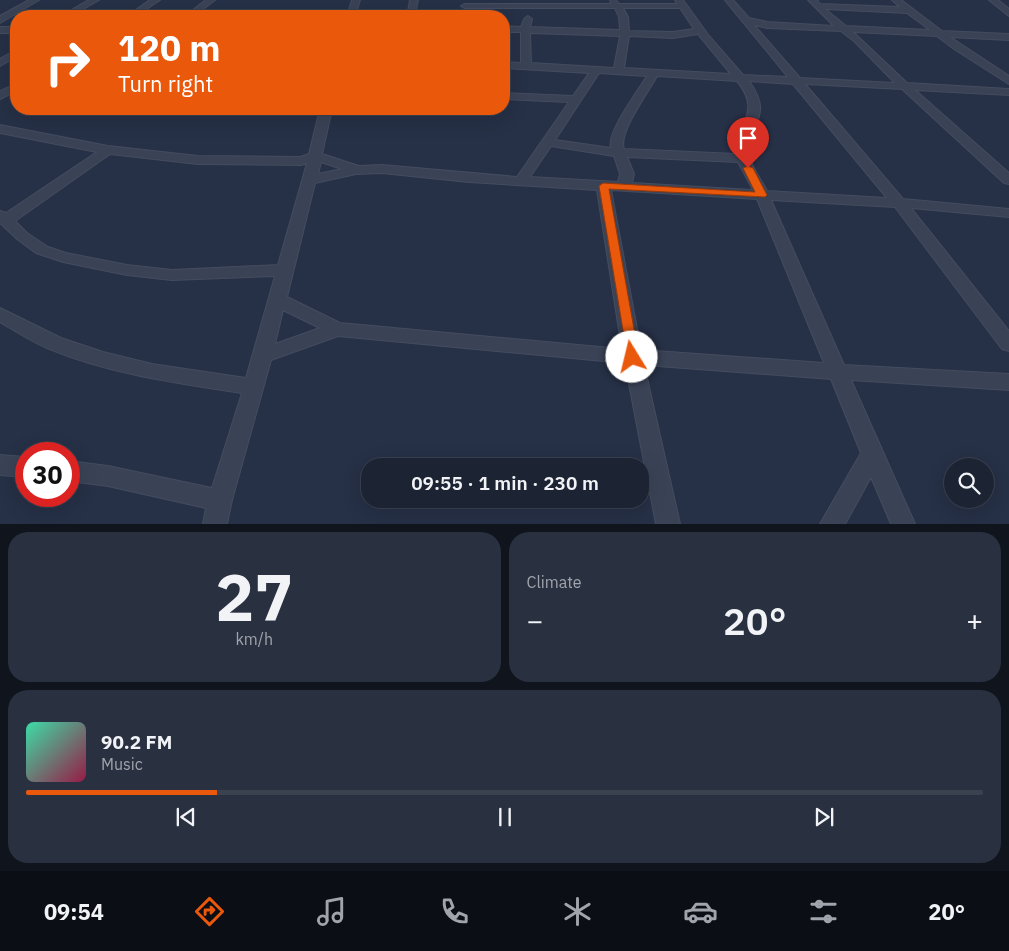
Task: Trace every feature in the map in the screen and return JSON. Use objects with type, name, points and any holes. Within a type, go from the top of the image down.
[{"type":"street","points":[[18,10],[36,0]]},
{"type":"street","points":[[77,10],[95,0]]},
{"type":"street","points":[[140,10],[156,0]]},
{"type":"street","points":[[197,10],[211,0]]},
{"type":"street","points":[[729,0],[899,203],[1009,344]]},
{"type":"street","points":[[896,0],[907,10],[1009,81]]},
{"type":"street","points":[[993,0],[1009,14]]},
{"type":"street","points":[[465,3],[681,3],[722,59],[743,78],[755,108],[744,145],[743,158],[762,195],[902,524]]},
{"type":"street","points":[[526,66],[525,30],[531,3]]},
{"type":"street","points":[[615,3],[624,18],[625,37],[618,72]]},
{"type":"street","points":[[815,3],[907,10]]},
{"type":"street","points":[[815,3],[858,40],[904,86],[1009,180]]},
{"type":"street","points":[[750,24],[1009,37]]},
{"type":"street","points":[[510,29],[606,32],[625,37],[673,35],[701,31]]},
{"type":"street","points":[[510,66],[1009,92]]},
{"type":"street","points":[[865,84],[888,69]]},
{"type":"street","points":[[521,182],[596,70]]},
{"type":"street","points":[[624,188],[627,174],[616,144],[621,125],[653,74]]},
{"type":"street","points":[[510,96],[576,99]]},
{"type":"street","points":[[215,524],[220,500],[263,355],[316,156],[325,115]]},
{"type":"street","points":[[0,129],[108,150],[198,160],[301,161],[316,156],[356,170]]},
{"type":"street","points":[[548,142],[618,153],[743,158]]},
{"type":"street","points":[[108,150],[3,217],[22,236],[42,250],[63,258],[127,270],[172,275],[285,270]]},
{"type":"street","points":[[309,180],[356,170],[399,170],[521,182],[899,203],[1009,213]]},
{"type":"street","points":[[603,186],[632,357],[668,524]]},
{"type":"street","points":[[277,300],[337,329],[632,357],[1009,382]]},
{"type":"street","points":[[0,314],[52,342],[99,358],[140,369],[254,387]]},
{"type":"street","points":[[263,355],[337,329]]},
{"type":"street","points":[[832,524],[872,455]]},
{"type":"street","points":[[0,465],[15,466]]},
{"type":"street","points":[[80,472],[108,476],[220,500]]},
{"type":"route","points":[[632,357],[603,186],[762,195],[752,179],[748,168]]}]
